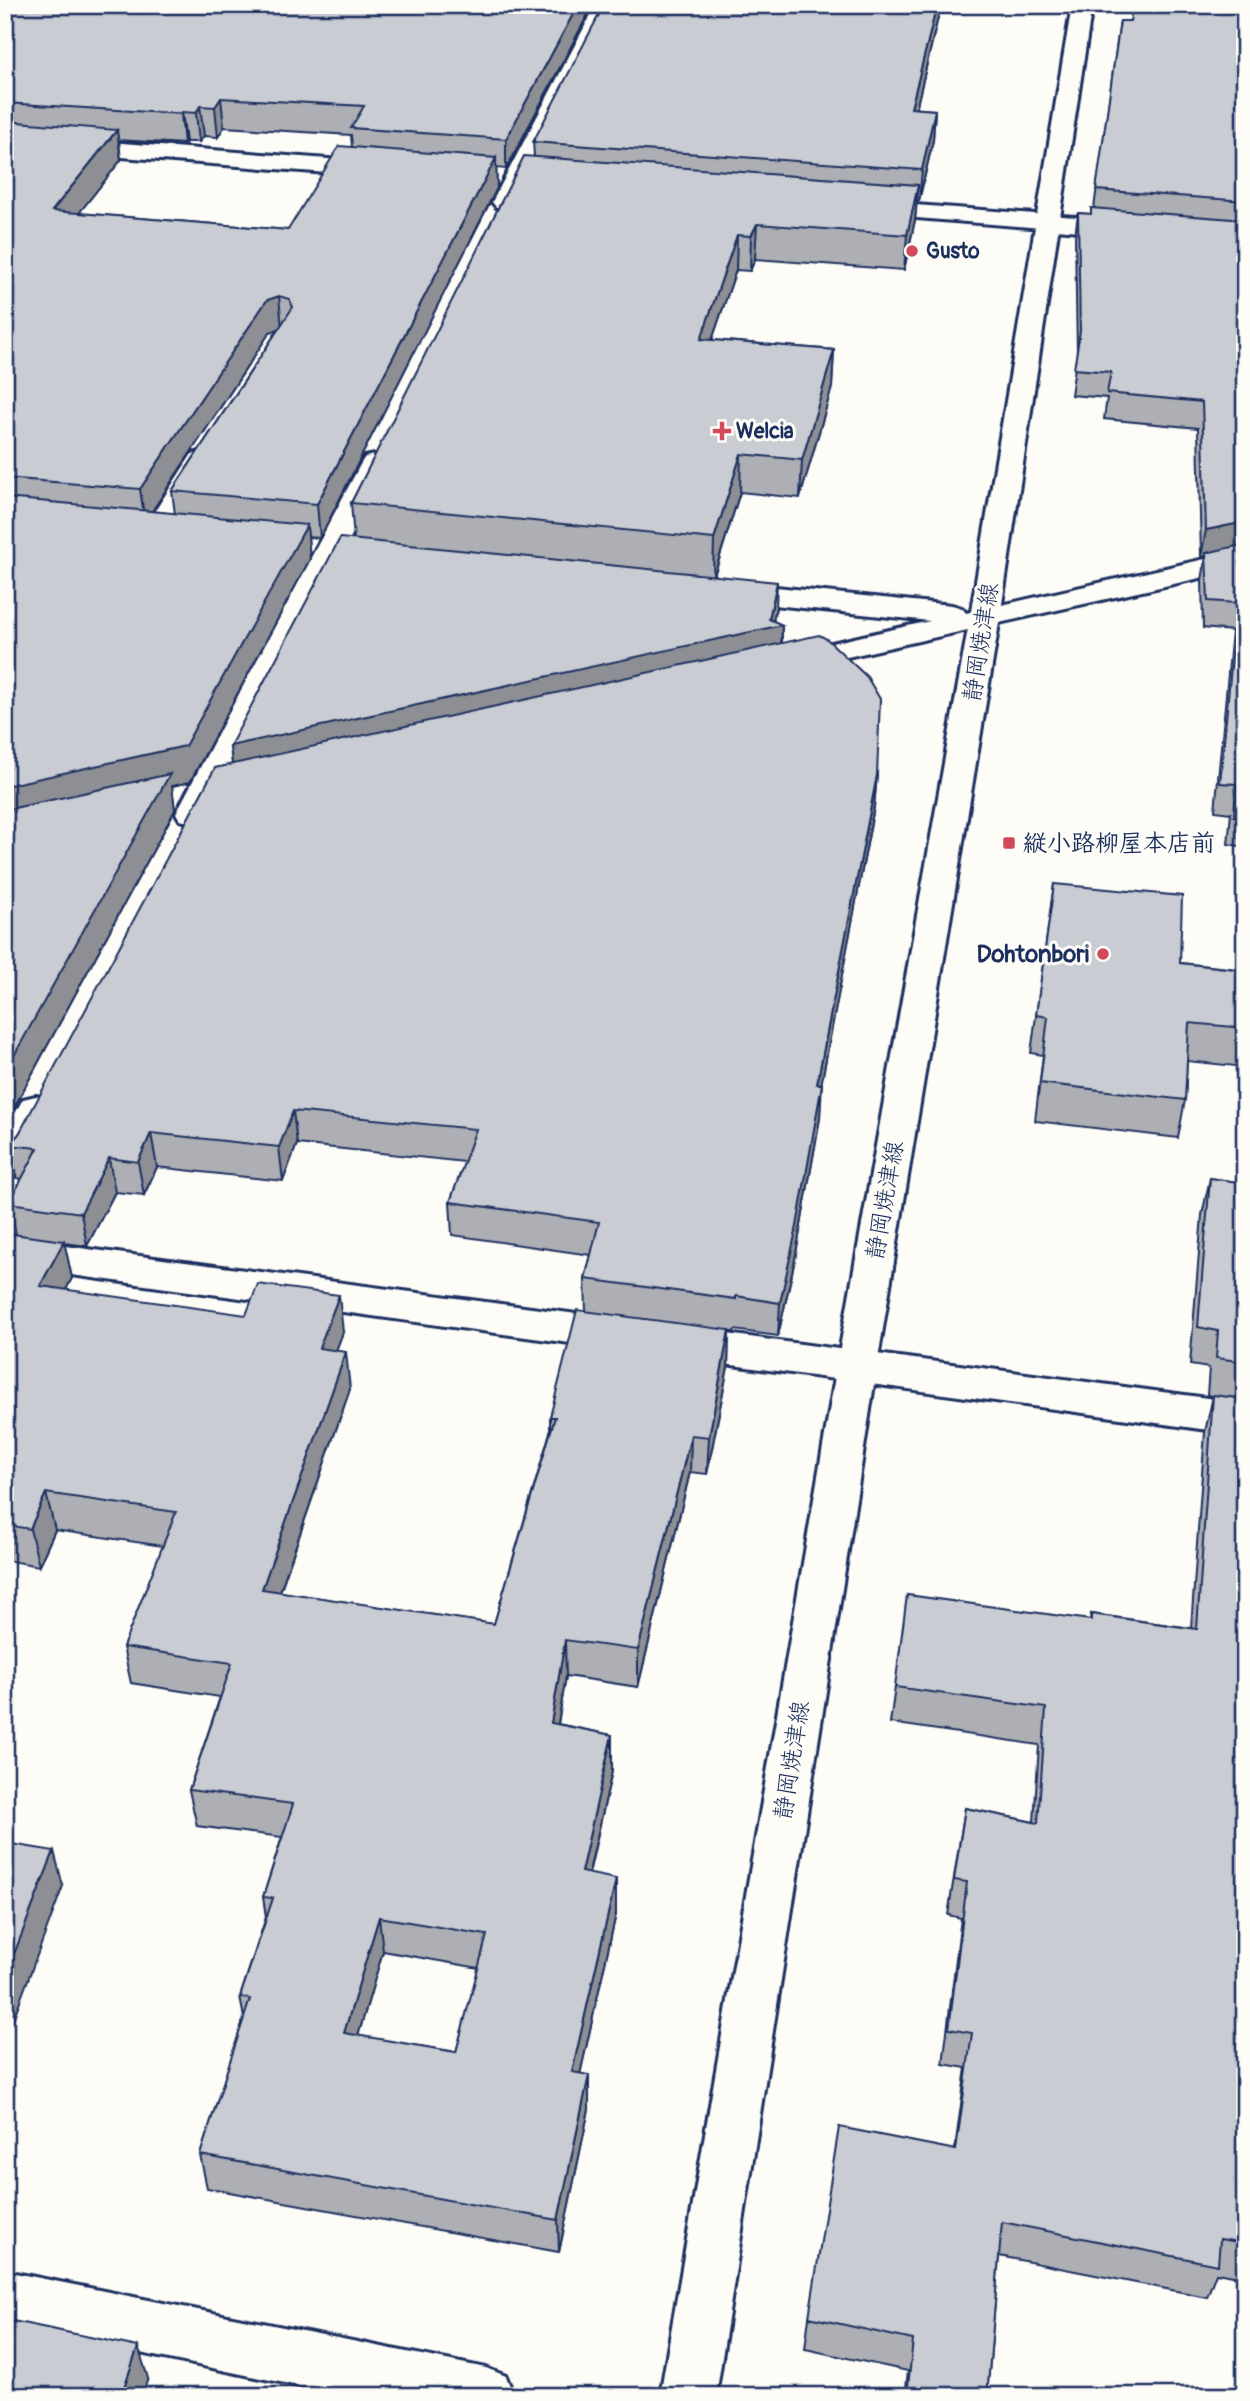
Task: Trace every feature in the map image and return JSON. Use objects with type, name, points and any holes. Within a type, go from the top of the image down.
[{"type":"street","points":[[491,230],[606,5]]},
{"type":"street","name":"静岡焼津線","points":[[688,2396],[857,1365],[985,617],[1082,5]]},
{"type":"street","points":[[5,141],[405,172]]},
{"type":"street","points":[[488,179],[542,183]]},
{"type":"street","points":[[843,206],[1153,229]]},
{"type":"street","points":[[178,839],[332,550],[387,439]]},
{"type":"street","points":[[154,534],[214,442]]},
{"type":"street","points":[[757,668],[1245,559]]},
{"type":"street","points":[[693,587],[985,617]]},
{"type":"street","points":[[164,799],[244,781]]},
{"type":"street","points":[[5,1166],[50,1082]]},
{"type":"street","points":[[5,1252],[1245,1419]]},
{"type":"street","points":[[5,2298],[486,2396]]},
{"type":"building","points":[[5,5],[578,5],[506,139],[351,128],[364,106],[221,98],[215,107],[200,106],[196,113],[181,114],[5,103]]},
{"type":"building","points":[[604,5],[937,5],[911,108],[935,110],[922,170],[533,142]]},
{"type":"building","points":[[1133,5],[1245,5],[1245,201],[1096,190],[1120,21],[1130,21]]},
{"type":"building","points":[[5,121],[117,130],[52,211],[288,230],[339,146],[496,158],[317,504],[172,491],[293,307],[289,299],[279,296],[267,300],[140,489],[5,478]]},
{"type":"building","points":[[524,156],[918,185],[907,235],[757,224],[751,236],[737,235],[701,339],[834,350],[802,460],[741,454],[714,539],[351,503]]},
{"type":"building","points":[[1091,208],[1245,220],[1245,522],[1206,530],[1202,402],[1107,393],[1111,372],[1074,369],[1080,331],[1078,213],[1091,214]]},
{"type":"building","points":[[5,498],[307,525],[185,746],[5,786]]},
{"type":"building","points":[[340,538],[777,582],[769,619],[782,625],[230,746]]},
{"type":"building","points":[[1245,544],[1245,817],[1234,816],[1236,784],[1220,783],[1237,603],[1208,601],[1206,553]]},
{"type":"building","points":[[819,635],[827,639],[867,677],[880,699],[877,775],[817,1084],[822,1084],[797,1226],[780,1303],[585,1279],[599,1222],[450,1202],[476,1129],[293,1111],[279,1147],[151,1133],[138,1162],[109,1158],[81,1213],[9,1203],[38,1148],[9,1145],[19,1134],[215,768]]},
{"type":"building","points":[[170,774],[5,1072],[5,810]]},
{"type":"building","points":[[1054,884],[1182,896],[1180,963],[1245,970],[1245,1028],[1189,1023],[1185,1100],[1040,1083],[1048,1017],[1036,1015]]},
{"type":"building","points":[[1210,1178],[1245,1183],[1245,1362],[1216,1358],[1218,1331],[1198,1327]]},
{"type":"building","points":[[5,1233],[64,1241],[40,1286],[246,1315],[258,1284],[339,1295],[319,1348],[346,1352],[262,1589],[494,1624],[555,1417],[550,1417],[577,1310],[729,1330],[709,1437],[691,1435],[638,1650],[565,1640],[551,1723],[612,1735],[581,1872],[616,1879],[572,2072],[589,2075],[558,2220],[200,2155],[250,1999],[240,1997],[273,1898],[263,1897],[293,1804],[189,1790],[232,1663],[123,1647],[176,1512],[46,1493],[30,1529],[5,1525]],"holes":[[[379,1917],[487,1935],[456,2052],[344,2033]]]},
{"type":"building","points":[[1213,1395],[1245,1399],[1245,2243],[1220,2239],[1218,2265],[1002,2222],[987,2396],[907,2396],[913,2340],[809,2317],[839,2127],[956,2150],[972,2033],[949,2029],[967,1882],[954,1880],[965,1808],[1038,1823],[1046,1708],[895,1687],[907,1595],[1091,1620],[1091,1614],[1197,1629]]},
{"type":"building","points":[[5,1843],[54,1851],[5,1977]]},
{"type":"building","points":[[8,2320],[138,2347],[123,2390],[151,2396],[5,2396],[5,2328]]},
{"type":"place","name":"Gusto","points":[[912,251]]},
{"type":"place","name":"Welcia","points":[[722,431]]},
{"type":"place","name":"縦小路柳屋本店前","points":[[1009,843]]},
{"type":"place","name":"Dohtonbori","points":[[1103,954]]}]
